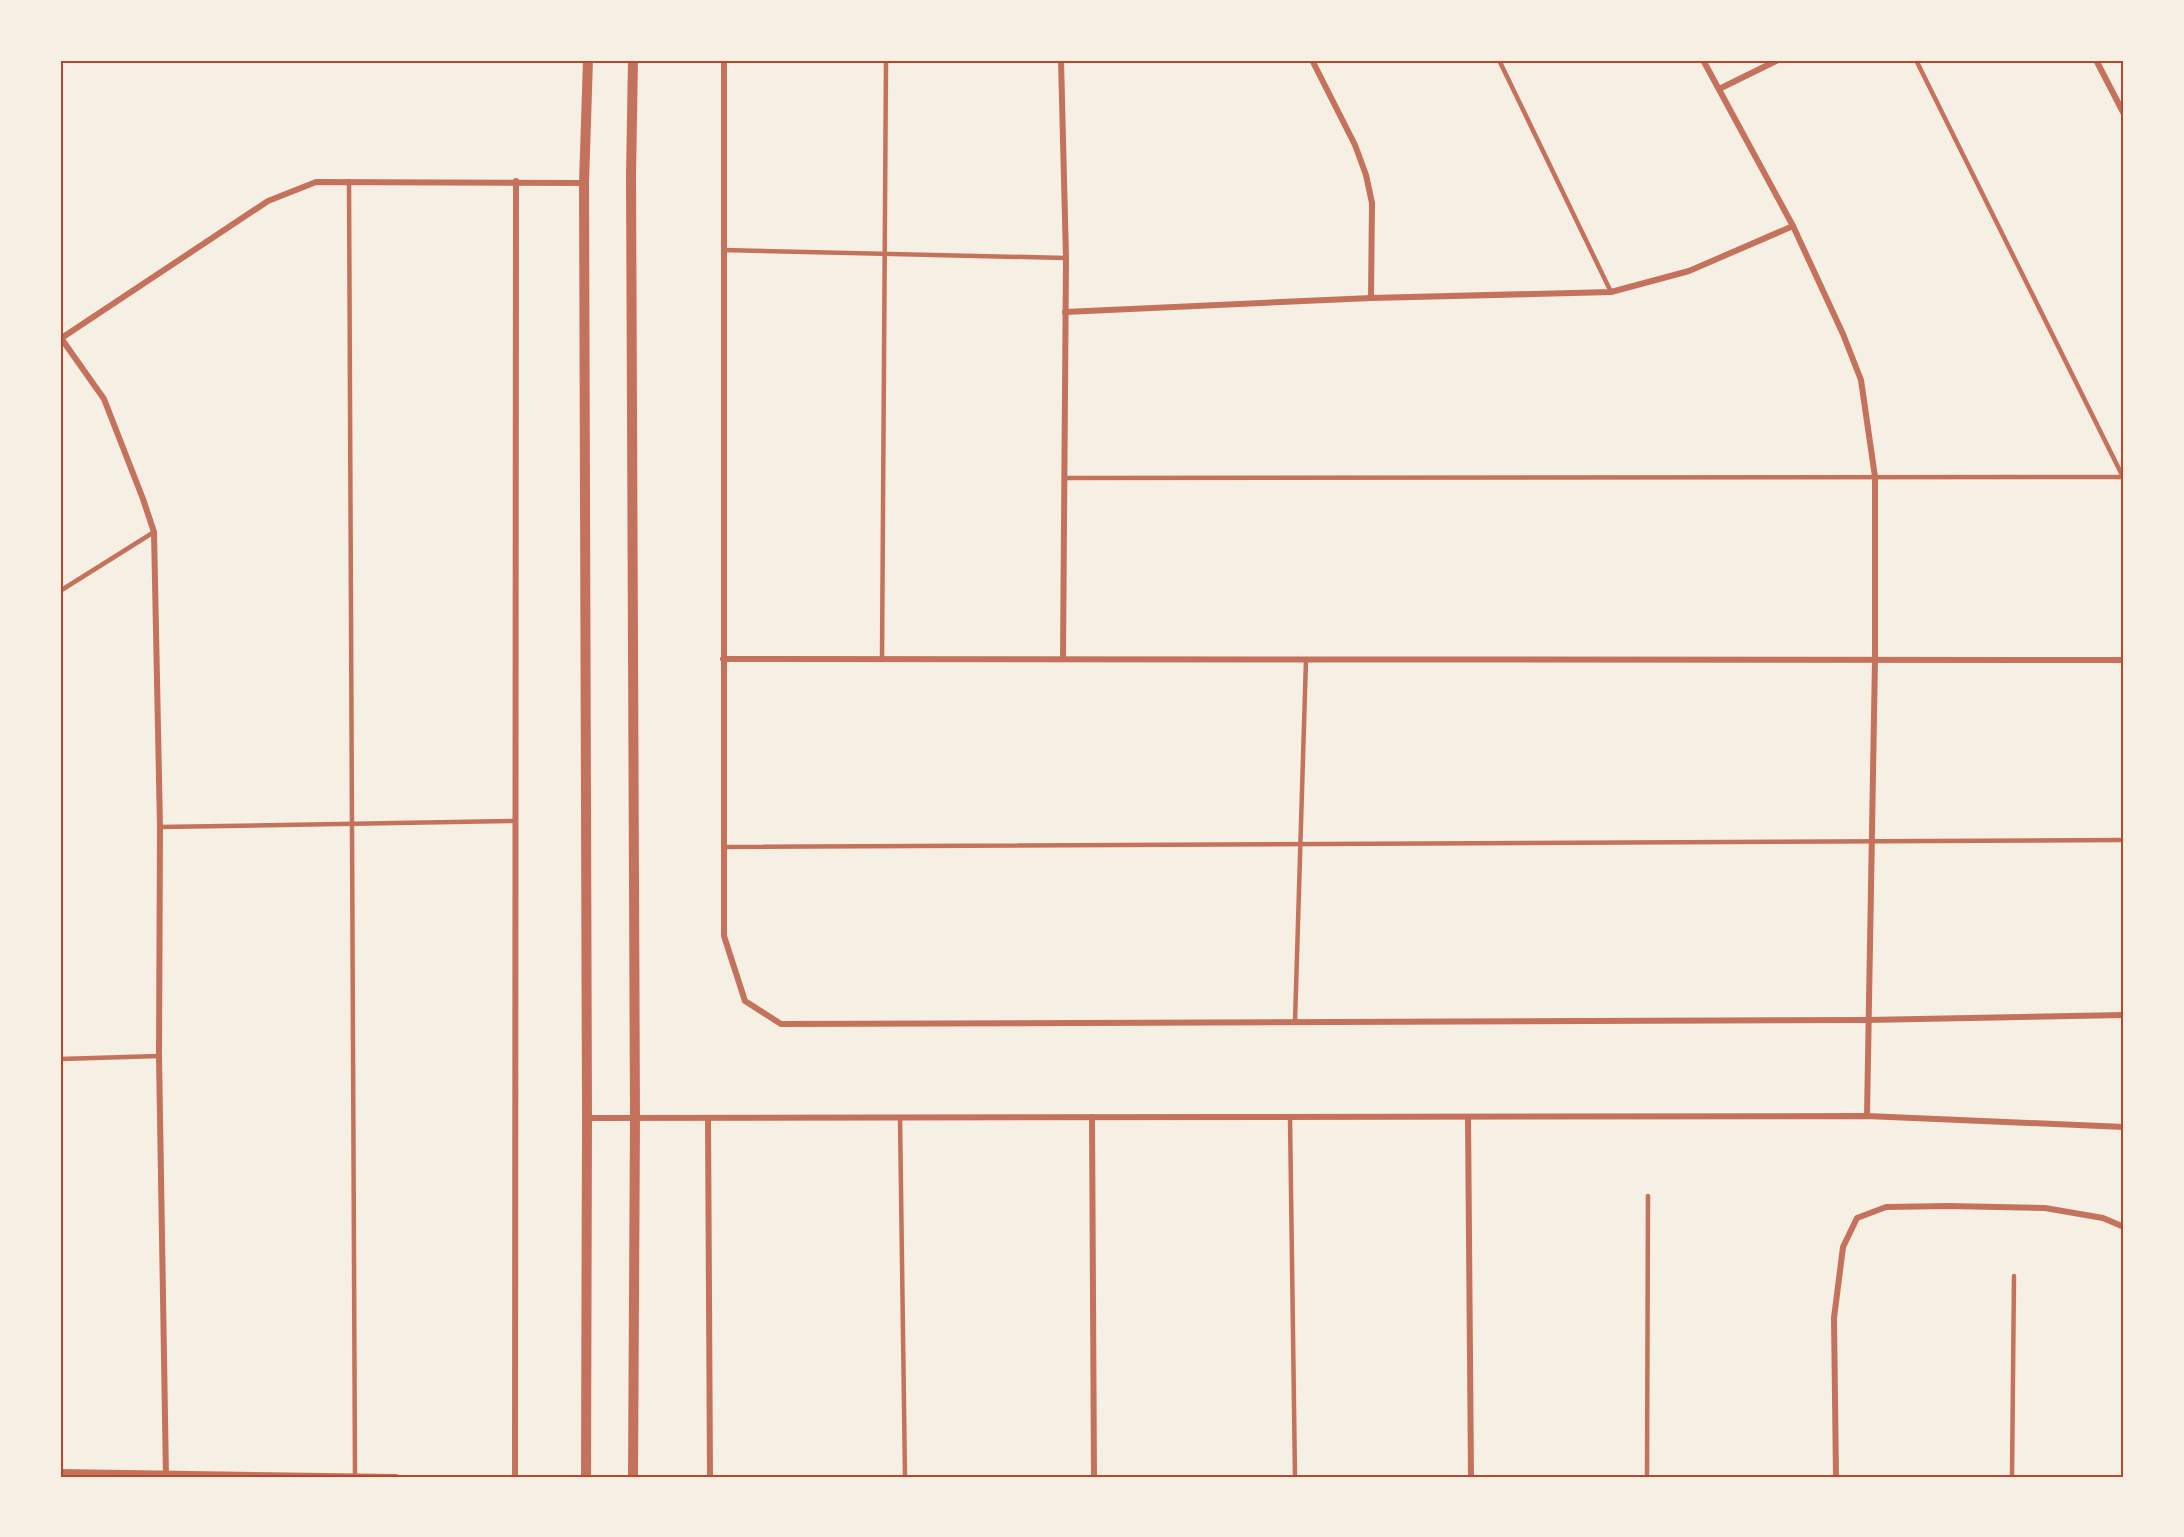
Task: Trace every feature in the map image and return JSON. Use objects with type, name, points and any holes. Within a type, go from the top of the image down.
[{"type":"street","points":[[586,1477],[584,183],[588,60]]},
{"type":"street","points":[[633,60],[631,187],[635,1118],[633,1477]]},
{"type":"street","points":[[724,60],[724,936],[745,1000],[781,1024],[1867,1020],[2124,1015]]},
{"type":"street","points":[[1061,60],[1066,258],[1063,659]]},
{"type":"street","points":[[1312,60],[1355,145],[1366,175],[1372,203],[1371,298]]},
{"type":"street","points":[[1703,60],[1793,226],[1861,380],[1875,477],[1875,660],[1870,841],[1867,1116]]},
{"type":"street","points":[[1719,89],[1778,60]]},
{"type":"street","points":[[2096,60],[2124,114]]},
{"type":"street","points":[[515,1477],[516,181]]},
{"type":"street","points":[[166,1475],[159,1056],[160,827],[154,532],[104,399],[60,339],[268,201],[316,182],[584,183]]},
{"type":"street","points":[[1065,312],[1371,298],[1611,292],[1689,271],[1793,226]]},
{"type":"street","points":[[723,659],[2124,660]]},
{"type":"street","points":[[587,1118],[1867,1116],[2124,1127]]},
{"type":"street","points":[[1092,1117],[1094,1477]]},
{"type":"street","points":[[1468,1117],[1472,1477]]},
{"type":"street","points":[[708,1118],[710,1477]]},
{"type":"street","points":[[1836,1477],[1834,1318],[1843,1247],[1857,1218],[1886,1207],[2045,1208],[2103,1218],[2124,1227]]},
{"type":"street","points":[[60,1472],[396,1477]]},
{"type":"lane","points":[[882,659],[885,60]]},
{"type":"lane","points":[[1499,60],[1611,292]]},
{"type":"lane","points":[[1065,478],[2124,477],[1916,60]]},
{"type":"lane","points":[[349,181],[355,1477]]},
{"type":"lane","points":[[723,250],[1066,258]]},
{"type":"lane","points":[[60,591],[154,532]]},
{"type":"lane","points":[[1295,1022],[1306,659]]},
{"type":"lane","points":[[160,827],[514,820]]},
{"type":"lane","points":[[724,848],[2124,840]]},
{"type":"lane","points":[[60,1059],[159,1056]]},
{"type":"lane","points":[[900,1117],[905,1477]]},
{"type":"lane","points":[[1290,1117],[1295,1477]]},
{"type":"lane","points":[[1647,1477],[1648,1196]]},
{"type":"lane","points":[[2012,1477],[2014,1276]]}]
